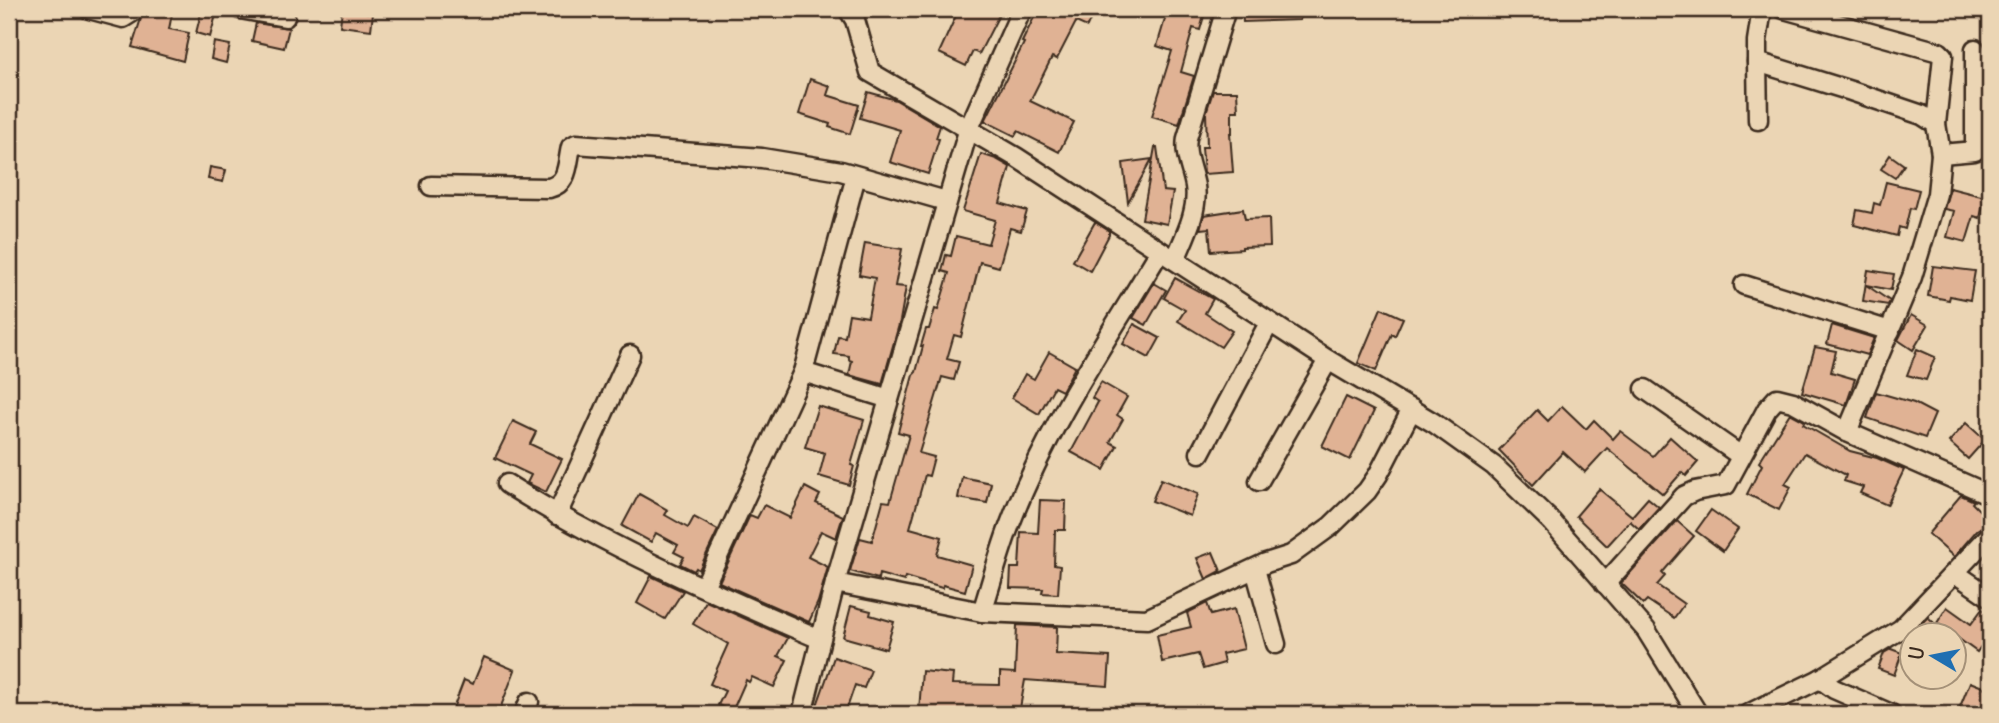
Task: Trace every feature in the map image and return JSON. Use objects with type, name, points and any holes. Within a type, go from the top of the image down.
[{"type":"street","points":[[89,9],[123,18],[133,9]]},
{"type":"street","points":[[240,9],[285,17]]},
{"type":"street","points":[[848,9],[855,20],[870,72],[969,128],[1269,323],[1412,409],[1494,466],[1552,522],[1646,630],[1698,714]]},
{"type":"street","points":[[802,714],[835,583],[877,447],[946,201],[969,128],[1022,9]]},
{"type":"street","points":[[982,611],[1012,519],[1077,386],[1191,221],[1195,188],[1187,156],[1187,138],[1226,9]]},
{"type":"street","points":[[1758,120],[1757,62],[1762,9]]},
{"type":"street","points":[[1784,9],[1941,53],[1936,124],[1941,154],[1937,194],[1912,277],[1847,432]]},
{"type":"street","points":[[1941,154],[1975,151],[1975,49]]},
{"type":"street","points":[[1757,62],[1863,95],[1922,116],[1936,124]]},
{"type":"street","points":[[431,186],[557,186],[564,179],[571,147],[576,144],[762,158],[841,171],[946,201]]},
{"type":"street","points":[[704,587],[803,372],[856,176]]},
{"type":"street","points":[[1744,285],[1889,331]]},
{"type":"street","points":[[1200,453],[1269,323]]},
{"type":"street","points":[[557,515],[630,355]]},
{"type":"street","points":[[1259,481],[1328,360]]},
{"type":"street","points":[[803,372],[889,399]]},
{"type":"street","points":[[1645,389],[1741,456]]},
{"type":"street","points":[[1605,584],[1684,496],[1726,485],[1767,409],[1777,398],[1793,402],[1847,432],[1990,495]]},
{"type":"street","points":[[835,583],[982,611],[1147,619],[1300,550],[1331,526],[1367,491],[1412,409]]},
{"type":"street","points":[[507,484],[557,515],[720,597],[820,639]]},
{"type":"street","points":[[1748,714],[1820,679],[1901,629],[1990,535]]},
{"type":"street","points":[[1255,569],[1276,643]]},
{"type":"street","points":[[1955,573],[1990,597]]},
{"type":"street","points":[[1820,679],[1834,689],[1891,714]]},
{"type":"building","points":[[144,9],[173,9],[169,29],[189,33],[183,61],[132,47]]},
{"type":"building","points":[[202,9],[217,11],[210,37],[196,33]]},
{"type":"building","points":[[342,9],[373,13],[371,30],[340,26]]},
{"type":"building","points":[[959,9],[1002,9],[979,54],[973,51],[966,66],[939,53]]},
{"type":"building","points":[[1038,9],[1095,9],[1087,27],[1076,22],[1057,59],[1052,57],[1030,101],[1074,122],[1059,152],[1018,131],[1015,136],[985,121]]},
{"type":"building","points":[[1168,9],[1206,9],[1200,30],[1193,28],[1181,72],[1194,76],[1179,124],[1152,116],[1172,51],[1157,46]]},
{"type":"building","points":[[1300,9],[1300,20],[1243,22],[1242,10]]},
{"type":"building","points":[[256,23],[289,28],[284,48],[252,41]]},
{"type":"building","points":[[214,42],[230,45],[226,63],[211,59]]},
{"type":"building","points":[[810,79],[830,86],[827,95],[859,105],[850,134],[799,114]]},
{"type":"building","points":[[1213,91],[1237,91],[1238,111],[1232,111],[1230,133],[1233,172],[1204,174],[1202,147],[1207,147],[1206,113]]},
{"type":"building","points":[[868,92],[896,100],[940,126],[936,138],[939,139],[928,174],[890,162],[900,130],[860,118]]},
{"type":"building","points":[[1155,147],[1163,191],[1173,192],[1167,224],[1142,219]]},
{"type":"building","points":[[981,154],[1010,167],[1000,203],[1027,211],[1021,231],[1010,228],[999,267],[980,262],[961,337],[954,335],[947,359],[959,362],[954,380],[942,377],[919,453],[934,457],[929,476],[925,475],[910,528],[942,537],[937,555],[972,565],[965,591],[943,585],[942,588],[905,577],[904,581],[879,574],[878,579],[850,571],[860,538],[872,541],[883,501],[890,502],[909,435],[898,432],[926,329],[929,329],[935,309],[938,310],[949,273],[942,271],[946,255],[951,256],[956,236],[988,244],[995,220],[963,211]]},
{"type":"building","points":[[1890,155],[1904,165],[1895,178],[1881,169]]},
{"type":"building","points":[[1152,159],[1128,202],[1123,163]]},
{"type":"building","points":[[210,167],[226,170],[223,182],[208,179]]},
{"type":"building","points":[[1886,182],[1919,190],[1914,209],[1910,208],[1905,229],[1899,227],[1897,236],[1854,225],[1857,210],[1872,213],[1874,203],[1880,205]]},
{"type":"building","points":[[1950,188],[1985,197],[1980,218],[1974,216],[1966,242],[1947,237],[1954,211],[1944,209]]},
{"type":"building","points":[[1243,209],[1245,219],[1269,218],[1270,246],[1211,251],[1209,228],[1200,229],[1204,215]]},
{"type":"building","points":[[1095,222],[1109,231],[1109,235],[1090,271],[1073,261]]},
{"type":"building","points":[[865,243],[902,249],[895,286],[906,287],[900,321],[882,384],[849,375],[852,361],[849,356],[834,354],[838,336],[845,337],[849,314],[868,317],[875,278],[859,275]]},
{"type":"building","points":[[1933,266],[1975,271],[1970,300],[1928,296]]},
{"type":"building","points":[[1868,270],[1894,274],[1891,290],[1866,285],[1890,301],[1888,305],[1863,301]]},
{"type":"building","points":[[1175,278],[1213,299],[1205,313],[1232,331],[1221,347],[1178,321],[1185,310],[1164,298]]},
{"type":"building","points":[[1154,283],[1166,290],[1146,325],[1133,318]]},
{"type":"building","points":[[1381,308],[1403,318],[1395,336],[1392,334],[1376,371],[1358,363]]},
{"type":"building","points":[[1911,315],[1928,325],[1913,350],[1898,340]]},
{"type":"building","points":[[1134,324],[1160,338],[1149,358],[1123,344]]},
{"type":"building","points":[[1832,325],[1874,338],[1867,355],[1827,344]]},
{"type":"building","points":[[1815,347],[1836,351],[1831,372],[1855,379],[1846,405],[1802,392]]},
{"type":"building","points":[[1917,349],[1935,357],[1926,380],[1907,375]]},
{"type":"building","points":[[1049,352],[1075,367],[1062,391],[1054,387],[1039,414],[1012,398],[1025,374],[1034,379]]},
{"type":"building","points":[[1101,382],[1127,397],[1117,415],[1123,419],[1110,442],[1117,446],[1104,470],[1071,452],[1098,402],[1092,398]]},
{"type":"building","points":[[1876,392],[1914,403],[1935,414],[1925,438],[1867,418]]},
{"type":"building","points":[[1346,397],[1374,411],[1350,460],[1322,446]]},
{"type":"building","points":[[818,406],[864,420],[851,465],[854,466],[849,485],[819,476],[825,453],[805,447]]},
{"type":"building","points":[[1562,406],[1586,429],[1594,420],[1613,439],[1620,431],[1653,456],[1670,437],[1698,462],[1686,476],[1682,472],[1663,494],[1607,448],[1585,472],[1563,452],[1533,485],[1499,450],[1537,410],[1548,421]]},
{"type":"building","points":[[1790,413],[1805,421],[1803,424],[1850,451],[1877,458],[1904,470],[1887,505],[1860,493],[1863,487],[1844,481],[1846,475],[1805,453],[1785,484],[1791,487],[1779,510],[1747,494],[1762,465],[1759,462]]},
{"type":"building","points":[[513,421],[536,432],[530,444],[562,459],[546,492],[527,483],[531,475],[495,458]]},
{"type":"building","points":[[1966,423],[1985,440],[1968,459],[1949,442]]},
{"type":"building","points":[[962,477],[991,483],[987,503],[958,498]]},
{"type":"building","points":[[1161,479],[1198,494],[1190,516],[1152,501]]},
{"type":"building","points":[[805,487],[820,495],[816,503],[843,516],[836,538],[821,531],[808,557],[828,567],[809,622],[719,582],[750,515],[757,518],[764,505],[790,518]]},
{"type":"building","points":[[1599,489],[1632,516],[1648,498],[1659,507],[1639,529],[1630,521],[1607,546],[1576,516]]},
{"type":"building","points":[[639,494],[668,510],[665,515],[688,528],[694,517],[718,530],[699,570],[696,568],[694,571],[680,564],[684,557],[674,552],[678,545],[656,533],[651,542],[622,526]]},
{"type":"building","points":[[1961,495],[1974,501],[1972,503],[1990,521],[1977,530],[1954,557],[1928,534]]},
{"type":"building","points":[[1040,500],[1066,501],[1065,530],[1055,530],[1054,565],[1060,566],[1058,594],[1042,593],[1043,589],[1010,588],[1011,568],[1019,568],[1021,532],[1038,533]]},
{"type":"building","points":[[1711,510],[1738,529],[1723,551],[1696,531]]},
{"type":"building","points":[[1677,521],[1694,536],[1662,573],[1665,576],[1657,585],[1684,604],[1674,618],[1647,600],[1643,604],[1621,583]]},
{"type":"building","points":[[1213,552],[1221,571],[1206,579],[1197,558]]},
{"type":"building","points":[[651,576],[683,591],[665,619],[637,603]]},
{"type":"building","points":[[706,601],[788,638],[778,656],[787,660],[774,687],[752,677],[749,682],[746,680],[732,712],[718,705],[725,691],[710,684],[728,644],[693,624]]},
{"type":"building","points":[[1207,603],[1211,615],[1234,609],[1244,649],[1222,654],[1224,663],[1203,669],[1198,654],[1162,662],[1157,635],[1191,627],[1187,613]]},
{"type":"building","points":[[851,606],[871,611],[870,615],[894,622],[886,649],[843,637]]},
{"type":"building","points":[[1947,607],[1971,624],[1982,609],[1990,614],[1990,633],[1977,652],[1968,645],[1968,622],[1938,622]]},
{"type":"building","points":[[1017,625],[1057,627],[1056,654],[1110,657],[1108,686],[1025,680],[1019,714],[919,711],[922,671],[953,674],[952,684],[1000,685],[1000,672],[1015,673]]},
{"type":"building","points":[[1891,649],[1898,652],[1894,675],[1878,669],[1884,653]]},
{"type":"building","points":[[484,657],[515,670],[498,714],[451,714],[464,680],[473,684]]},
{"type":"building","points":[[834,657],[871,670],[864,688],[855,685],[845,714],[814,714]]},
{"type":"building","points":[[1970,682],[1990,690],[1990,714],[1957,714]]}]
